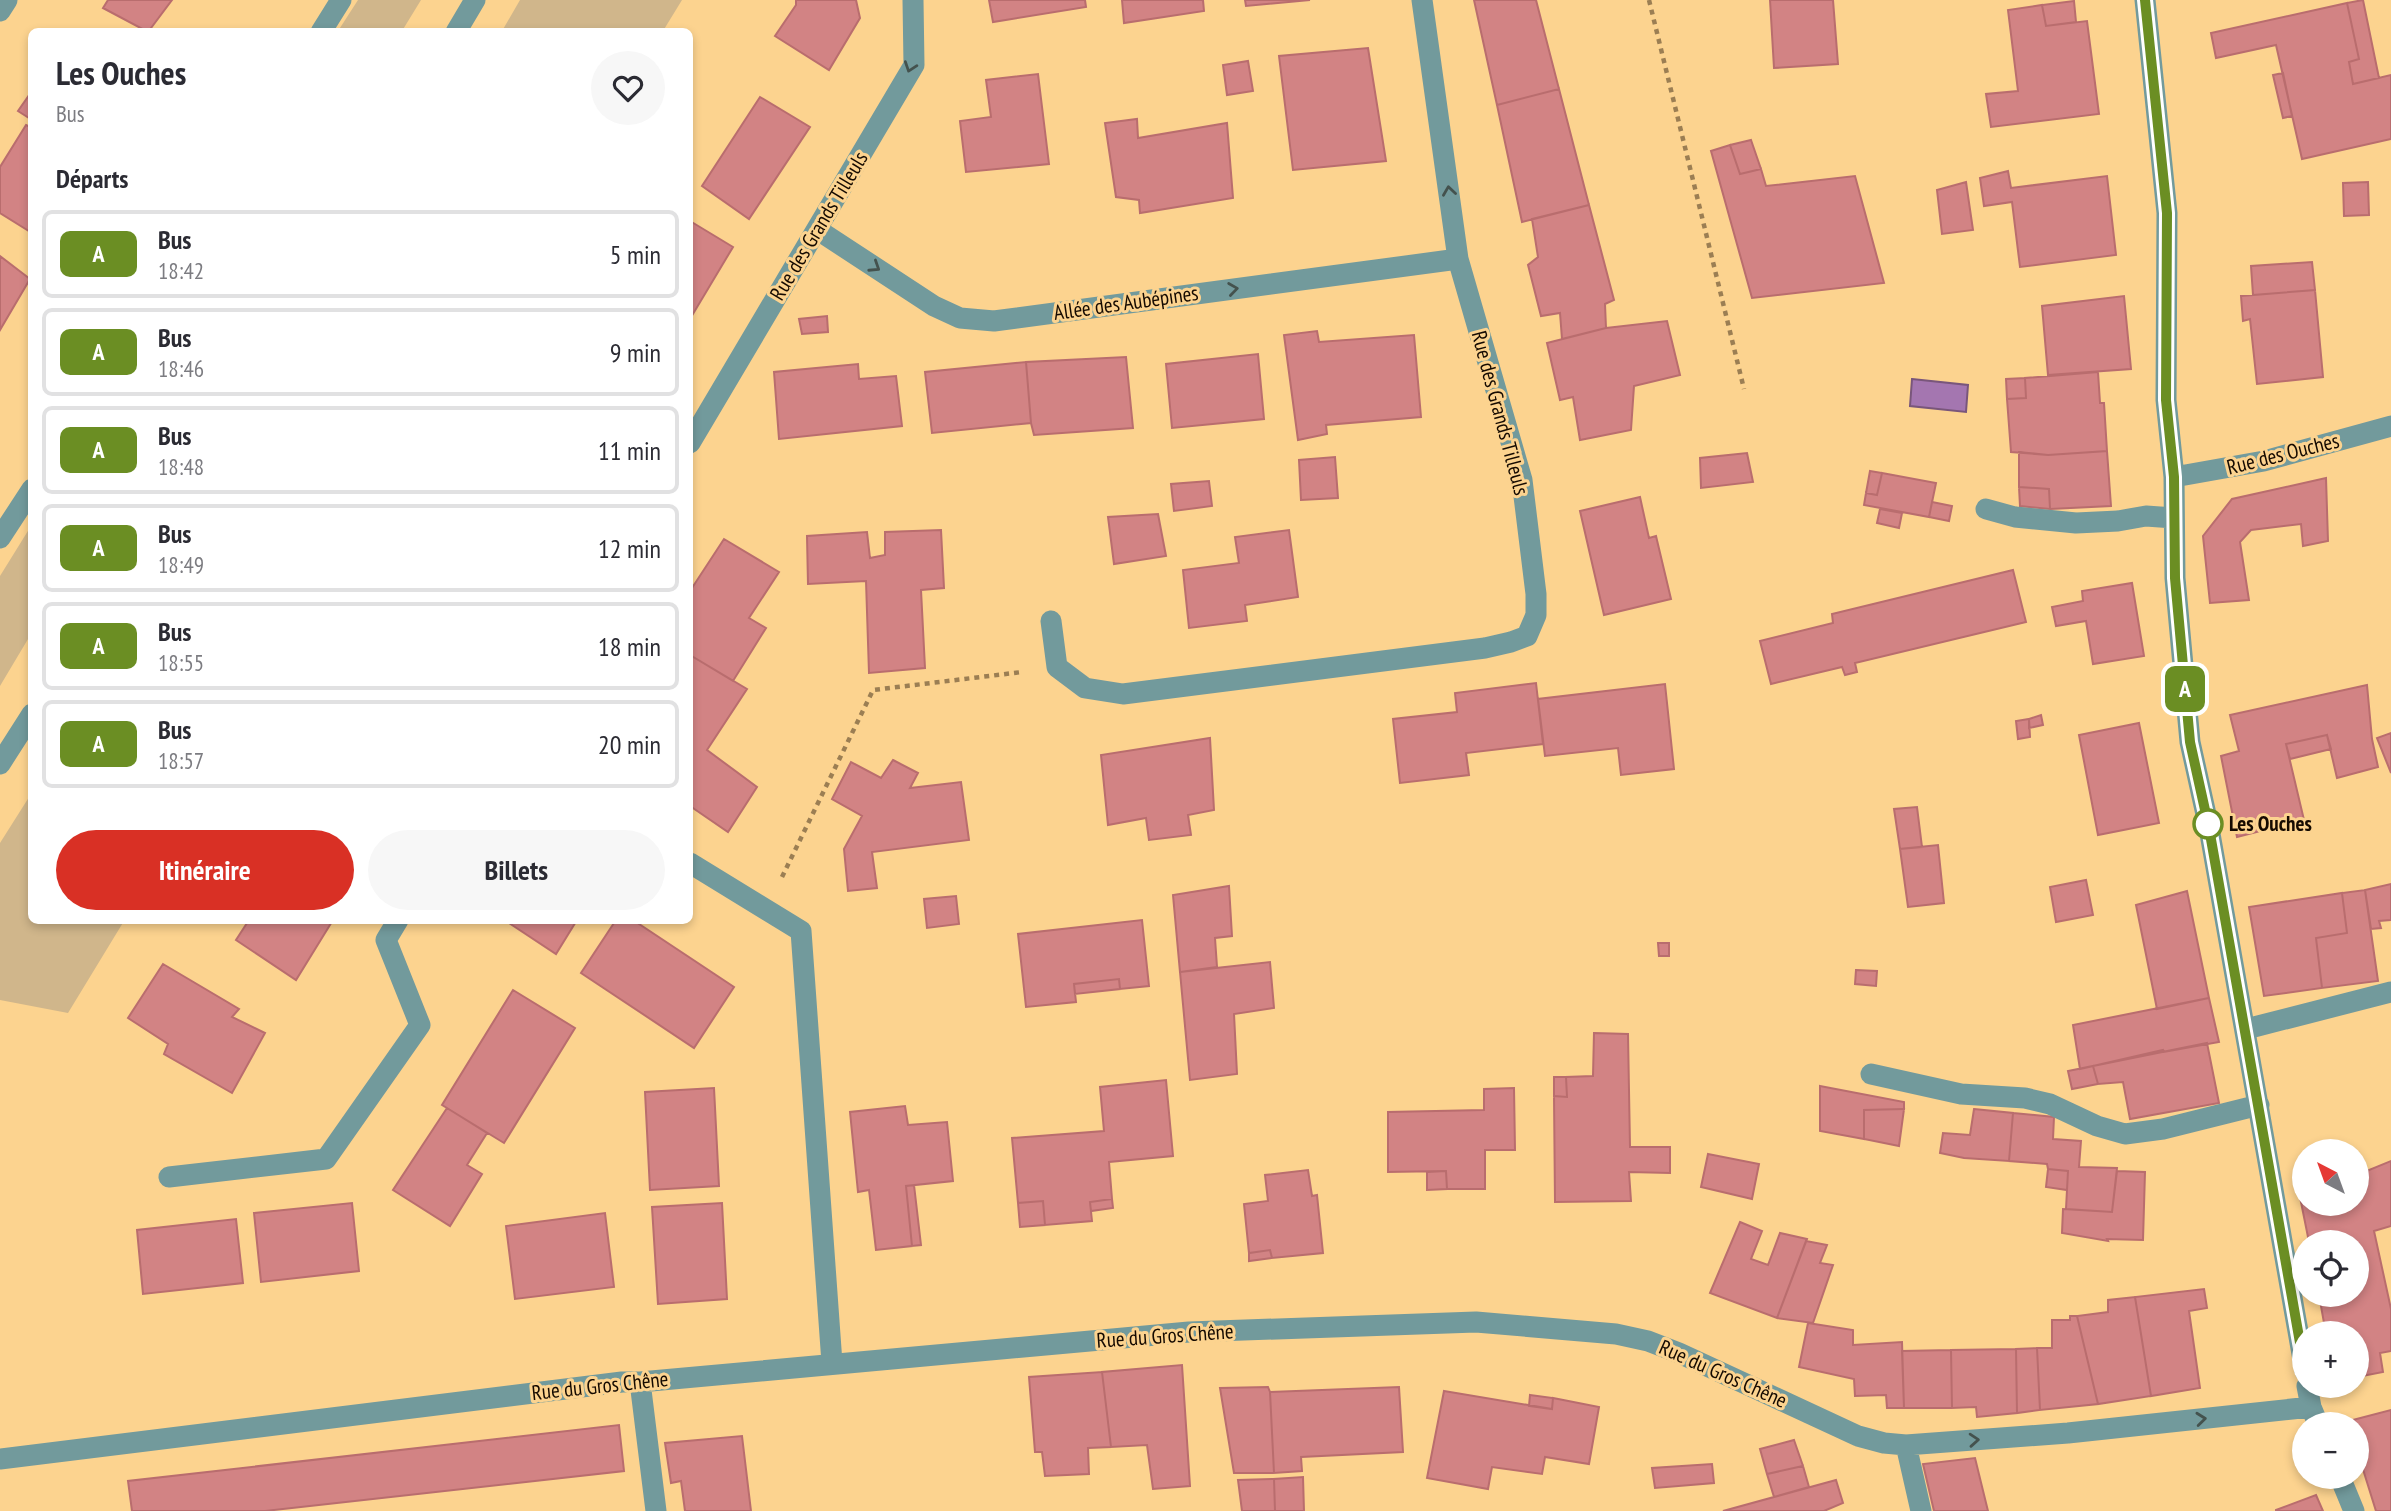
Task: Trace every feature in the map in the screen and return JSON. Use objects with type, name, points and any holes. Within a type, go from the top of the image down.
[{"type":"street","points":[[0,11],[7,0]]},
{"type":"street","points":[[324,28],[341,0]]},
{"type":"street","points":[[458,28],[475,0]]},
{"type":"street","name":"Rue des Grands Tilleuls","points":[[693,438],[914,65],[914,0]]},
{"type":"street","name":"Rue des Grands Tilleuls","points":[[1057,667],[1085,688],[1123,694],[1485,648],[1527,636],[1536,615],[1536,594],[1522,480],[1458,259],[1422,0]]},
{"type":"street","points":[[2145,0],[2167,213],[2166,400],[2174,477],[2175,578],[2190,742],[2209,828],[2246,1029],[2296,1321]]},
{"type":"street","name":"Allée des Aubépines","points":[[818,230],[934,306],[960,318],[994,321],[1458,259]]},
{"type":"street","name":"Rue des Ouches","points":[[2174,477],[2264,461],[2391,426]]},
{"type":"street","points":[[0,538],[28,495]]},
{"type":"street","points":[[1986,509],[2015,517],[2076,523],[2146,516],[2175,517]]},
{"type":"street","points":[[1051,621],[1057,667]]},
{"type":"street","points":[[0,764],[28,720]]},
{"type":"street","points":[[693,865],[801,932],[832,1363]]},
{"type":"street","points":[[169,1177],[326,1159],[420,1025],[386,940],[396,924]]},
{"type":"street","points":[[2246,1029],[2391,992]]},
{"type":"street","points":[[1871,1074],[1961,1094],[2025,1098],[2050,1104],[2097,1126],[2126,1134],[2176,1126],[2259,1105]]},
{"type":"street","name":"Rue du Gros Chêne","points":[[0,1459],[622,1382],[1189,1332],[1476,1322],[1616,1334],[1648,1341],[1691,1358],[1858,1436],[1884,1443],[1906,1445],[2068,1433],[2312,1406]]},
{"type":"street","points":[[640,1382],[656,1511]]},
{"type":"street","points":[[1906,1445],[1921,1511]]},
{"type":"street","points":[[2345,1489],[2354,1511]]},
{"type":"path","points":[[1649,0],[1744,389]]},
{"type":"path","points":[[766,909],[873,690],[1057,667]]},
{"type":"shaded area","points":[[358,0],[421,0],[404,28],[340,28]]},
{"type":"shaded area","points":[[520,0],[682,0],[665,28],[504,28]]},
{"type":"shaded area","points":[[1912,379],[1968,385],[1966,412],[1910,406]]},
{"type":"shaded area","points":[[28,531],[28,639],[0,686],[0,576]]},
{"type":"shaded area","points":[[28,799],[28,924],[122,924],[68,1013],[0,1000],[0,843]]},
{"type":"building","points":[[108,0],[172,0],[151,28],[140,28],[103,8]]},
{"type":"building","points":[[796,0],[856,0],[860,18],[829,70],[775,36],[796,5]]},
{"type":"building","points":[[989,0],[1085,0],[1086,7],[993,22]]},
{"type":"building","points":[[1122,0],[1203,0],[1204,11],[1124,23]]},
{"type":"building","points":[[1245,0],[1310,0],[1246,6]]},
{"type":"building","points":[[1474,0],[1536,0],[1559,89],[1497,105]]},
{"type":"building","points":[[1770,0],[1833,0],[1838,64],[1774,68]]},
{"type":"building","points":[[2363,0],[2379,78],[2353,84],[2349,62],[2359,59],[2347,3]]},
{"type":"building","points":[[2074,1],[2076,22],[2046,26],[2042,5]]},
{"type":"building","points":[[2347,3],[2359,59],[2349,62],[2353,84],[2391,75],[2391,139],[2302,159],[2276,45],[2216,58],[2211,33]]},
{"type":"building","points":[[2042,5],[2046,26],[2087,21],[2099,114],[1991,127],[1986,94],[2018,91],[2008,10]]},
{"type":"building","points":[[1368,48],[1386,161],[1293,170],[1279,56]]},
{"type":"building","points":[[1248,61],[1253,91],[1227,95],[1223,65]]},
{"type":"building","points":[[2283,73],[2292,116],[2283,118],[2273,75]]},
{"type":"building","points":[[1038,74],[1049,164],[966,172],[960,121],[991,117],[986,80]]},
{"type":"building","points":[[1559,89],[1589,205],[1522,222],[1497,105]]},
{"type":"building","points":[[28,97],[28,117],[18,111]]},
{"type":"building","points":[[760,97],[810,127],[749,219],[702,186]]},
{"type":"building","points":[[1137,119],[1138,138],[1227,123],[1233,198],[1140,213],[1139,200],[1116,197],[1105,123]]},
{"type":"building","points":[[26,125],[28,126],[28,230],[0,213],[0,167]]},
{"type":"building","points":[[1751,140],[1761,169],[1740,174],[1730,145]]},
{"type":"building","points":[[1730,145],[1740,174],[1761,169],[1766,186],[1855,176],[1884,283],[1752,298],[1711,151]]},
{"type":"building","points":[[2008,171],[2011,188],[2107,176],[2116,255],[2020,267],[2012,202],[1984,206],[1980,178]]},
{"type":"building","points":[[1966,182],[1973,230],[1942,234],[1937,190]]},
{"type":"building","points":[[2368,182],[2369,215],[2344,216],[2343,183]]},
{"type":"building","points":[[1589,205],[1614,300],[1605,304],[1606,328],[1562,339],[1560,313],[1541,316],[1528,265],[1538,257],[1532,219]]},
{"type":"building","points":[[693,223],[733,247],[693,314]]},
{"type":"building","points":[[0,256],[28,277],[28,282],[0,330]]},
{"type":"building","points":[[2312,262],[2315,290],[2253,295],[2251,266]]},
{"type":"building","points":[[2315,290],[2323,377],[2257,384],[2250,319],[2243,321],[2241,296]]},
{"type":"building","points":[[2124,296],[2131,369],[2048,375],[2042,306]]},
{"type":"building","points":[[827,316],[828,332],[802,334],[799,319]]},
{"type":"building","points":[[1667,321],[1680,375],[1634,386],[1631,430],[1580,440],[1573,397],[1560,400],[1547,343],[1606,328]]},
{"type":"building","points":[[1317,331],[1319,342],[1414,335],[1421,417],[1326,425],[1327,434],[1298,440],[1284,335]]},
{"type":"building","points":[[1258,354],[1264,419],[1172,428],[1166,364]]},
{"type":"building","points":[[1126,357],[1133,428],[1034,435],[1026,362]]},
{"type":"building","points":[[1026,362],[1031,423],[932,433],[925,372]]},
{"type":"building","points":[[858,364],[859,379],[896,376],[902,426],[779,439],[774,372]]},
{"type":"building","points":[[2098,372],[2100,403],[2104,403],[2107,451],[2048,455],[2011,452],[2007,399],[2026,398],[2025,378]]},
{"type":"building","points":[[2025,378],[2026,398],[2007,399],[2006,379]]},
{"type":"building","points":[[2107,451],[2111,506],[2050,509],[2049,489],[2019,487],[2019,452],[2048,455]]},
{"type":"building","points":[[1747,453],[1753,482],[1701,488],[1700,458]]},
{"type":"building","points":[[1335,457],[1338,498],[1301,500],[1299,460]]},
{"type":"building","points":[[1870,471],[1882,473],[1877,495],[1866,493]]},
{"type":"building","points":[[1882,473],[1936,483],[1929,517],[1864,505],[1866,493],[1877,495]]},
{"type":"building","points":[[2326,478],[2328,541],[2303,546],[2301,524],[2251,530],[2240,542],[2249,600],[2210,603],[2203,536],[2232,499]]},
{"type":"building","points":[[1209,481],[1212,506],[1174,511],[1171,484]]},
{"type":"building","points":[[2019,487],[2049,489],[2050,509],[2020,506]]},
{"type":"building","points":[[1640,497],[1649,538],[1656,536],[1671,599],[1604,615],[1580,511]]},
{"type":"building","points":[[1932,502],[1952,506],[1949,521],[1929,517]]},
{"type":"building","points":[[1880,509],[1902,513],[1899,528],[1877,523]]},
{"type":"building","points":[[1158,514],[1166,556],[1114,564],[1108,517]]},
{"type":"building","points":[[941,530],[944,588],[921,590],[925,668],[869,673],[866,581],[808,584],[807,536],[867,532],[870,558],[885,555],[885,532]]},
{"type":"building","points":[[1289,530],[1298,597],[1245,605],[1247,621],[1189,628],[1183,570],[1239,563],[1235,537]]},
{"type":"building","points":[[724,539],[779,572],[749,618],[766,628],[733,681],[693,657],[693,586]]},
{"type":"building","points":[[2013,570],[2026,622],[1855,663],[1857,672],[1845,675],[1842,667],[1771,684],[1760,641],[1833,623],[1832,614]]},
{"type":"building","points":[[2132,583],[2144,656],[2093,664],[2086,621],[2056,626],[2052,607],[2083,601],[2082,591]]},
{"type":"building","points":[[693,657],[747,689],[707,750],[757,787],[728,832],[693,808]]},
{"type":"building","points":[[1536,683],[1543,744],[1466,753],[1469,775],[1400,783],[1393,719],[1457,712],[1455,693]]},
{"type":"building","points":[[1665,684],[1674,769],[1621,775],[1618,748],[1545,756],[1538,699]]},
{"type":"building","points":[[2367,685],[2372,739],[2378,767],[2337,778],[2327,735],[2286,744],[2304,820],[2237,837],[2221,756],[2239,751],[2230,715]]},
{"type":"building","points":[[2041,715],[2043,725],[2029,728],[2029,719]]},
{"type":"building","points":[[2029,719],[2030,737],[2018,739],[2016,721]]},
{"type":"building","points":[[2139,723],[2159,823],[2098,835],[2079,735]]},
{"type":"building","points":[[2391,733],[2391,773],[2377,738]]},
{"type":"building","points":[[2327,735],[2331,749],[2290,759],[2286,744]]},
{"type":"building","points":[[1210,738],[1214,810],[1188,815],[1191,835],[1149,840],[1146,818],[1108,825],[1101,755]]},
{"type":"building","points":[[893,760],[918,773],[910,788],[961,782],[969,840],[872,852],[877,888],[848,891],[844,849],[862,816],[832,799],[851,762],[881,778]]},
{"type":"building","points":[[1917,807],[1922,847],[1900,849],[1894,809]]},
{"type":"building","points":[[1938,845],[1944,903],[1908,907],[1900,849]]},
{"type":"building","points":[[2086,880],[2093,915],[2056,922],[2050,887]]},
{"type":"building","points":[[2391,884],[2391,920],[2379,921],[2381,928],[2371,929],[2365,890]]},
{"type":"building","points":[[1229,886],[1232,936],[1215,938],[1217,967],[1180,972],[1173,895]]},
{"type":"building","points":[[2365,890],[2378,981],[2322,988],[2316,938],[2347,933],[2342,893]]},
{"type":"building","points":[[2187,891],[2209,998],[2157,1009],[2136,905]]},
{"type":"building","points":[[2342,893],[2347,933],[2316,938],[2322,988],[2264,996],[2249,907]]},
{"type":"building","points":[[956,896],[959,924],[927,928],[924,899]]},
{"type":"building","points":[[1142,920],[1149,986],[1120,989],[1119,979],[1074,984],[1076,1002],[1026,1007],[1018,934]]},
{"type":"building","points":[[246,924],[331,924],[296,980],[236,940]]},
{"type":"building","points":[[511,924],[575,924],[556,954]]},
{"type":"building","points":[[613,924],[639,924],[734,987],[694,1048],[581,973]]},
{"type":"building","points":[[1658,943],[1669,943],[1669,956],[1659,956]]},
{"type":"building","points":[[1270,962],[1274,1008],[1234,1014],[1237,1074],[1190,1080],[1180,972]]},
{"type":"building","points":[[163,964],[239,1009],[232,1017],[265,1033],[232,1093],[164,1054],[168,1044],[128,1018]]},
{"type":"building","points":[[1856,970],[1877,971],[1876,986],[1855,984]]},
{"type":"building","points":[[1119,979],[1120,989],[1075,994],[1074,984]]},
{"type":"building","points":[[513,990],[575,1028],[504,1143],[442,1105]]},
{"type":"building","points":[[2209,998],[2219,1042],[2164,1052],[2163,1050],[2080,1069],[2073,1025]]},
{"type":"building","points":[[1594,1033],[1628,1034],[1630,1147],[1670,1147],[1670,1173],[1629,1172],[1631,1201],[1555,1202],[1554,1096],[1567,1097],[1566,1077],[1593,1076]]},
{"type":"building","points":[[2207,1043],[2219,1103],[2130,1119],[2123,1082],[2098,1084],[2093,1066]]},
{"type":"building","points":[[2093,1066],[2098,1084],[2072,1089],[2068,1071]]},
{"type":"building","points":[[1554,1077],[1566,1077],[1567,1097],[1554,1096]]},
{"type":"building","points":[[1166,1080],[1173,1156],[1109,1162],[1112,1199],[1090,1202],[1092,1221],[1045,1225],[1043,1201],[1018,1203],[1012,1138],[1104,1131],[1100,1087]]},
{"type":"building","points":[[1820,1086],[1904,1102],[1904,1109],[1864,1110],[1864,1139],[1820,1131]]},
{"type":"building","points":[[714,1088],[719,1186],[650,1190],[645,1092]]},
{"type":"building","points":[[1514,1088],[1515,1150],[1485,1150],[1485,1189],[1447,1189],[1446,1171],[1388,1172],[1388,1112],[1484,1110],[1484,1089]]},
{"type":"building","points":[[905,1106],[908,1125],[947,1122],[953,1181],[906,1186],[912,1246],[876,1250],[869,1190],[858,1192],[850,1112]]},
{"type":"building","points":[[447,1108],[487,1133],[467,1165],[482,1174],[450,1226],[393,1190]]},
{"type":"building","points":[[1904,1109],[1899,1146],[1864,1139],[1864,1110]]},
{"type":"building","points":[[1974,1109],[2013,1113],[2009,1161],[1964,1158],[1940,1153],[1943,1133],[1970,1135]]},
{"type":"building","points":[[2013,1113],[2054,1117],[2053,1139],[2081,1141],[2079,1167],[2117,1168],[2112,1212],[2066,1209],[2068,1171],[2048,1169],[2047,1164],[2009,1161]]},
{"type":"building","points":[[1708,1154],[1759,1164],[1752,1199],[1701,1187]]},
{"type":"building","points":[[2391,1161],[2391,1226],[2374,1231],[2391,1309],[2391,1351],[2380,1353],[2383,1372],[2369,1375],[2369,1321],[2324,1321],[2321,1307],[2369,1307],[2369,1230],[2307,1230],[2304,1216],[2370,1216],[2370,1170]]},
{"type":"building","points":[[2048,1169],[2068,1171],[2067,1190],[2046,1187]]},
{"type":"building","points":[[1308,1170],[1312,1196],[1317,1195],[1323,1253],[1272,1258],[1270,1250],[1249,1253],[1244,1204],[1268,1201],[1265,1175]]},
{"type":"building","points":[[1446,1171],[1447,1189],[1427,1190],[1427,1172]]},
{"type":"building","points":[[2117,1171],[2145,1172],[2143,1240],[2107,1239],[2108,1241],[2062,1233],[2063,1209],[2112,1212]]},
{"type":"building","points":[[914,1185],[921,1245],[912,1246],[906,1186]]},
{"type":"building","points":[[1112,1199],[1113,1208],[1091,1211],[1090,1202]]},
{"type":"building","points":[[1043,1201],[1045,1225],[1020,1227],[1018,1203]]},
{"type":"building","points":[[352,1203],[359,1271],[261,1282],[254,1213]]},
{"type":"building","points":[[722,1203],[727,1299],[658,1304],[652,1207]]},
{"type":"building","points":[[605,1213],[614,1287],[515,1299],[506,1226]]},
{"type":"building","points":[[236,1219],[243,1283],[143,1294],[137,1230]]},
{"type":"building","points":[[1740,1222],[1762,1231],[1751,1259],[1768,1265],[1780,1233],[1807,1239],[1777,1318],[1710,1293]]},
{"type":"building","points":[[1806,1241],[1827,1245],[1820,1263],[1833,1265],[1813,1323],[1777,1318]]},
{"type":"building","points":[[1270,1250],[1272,1258],[1249,1261],[1249,1253]]},
{"type":"building","points":[[2204,1289],[2207,1308],[2189,1311],[2200,1388],[2151,1396],[2135,1297]]},
{"type":"building","points":[[2135,1297],[2151,1396],[2098,1404],[2077,1316],[2108,1312],[2108,1300]]},
{"type":"building","points":[[2070,1316],[2077,1316],[2098,1404],[2040,1410],[2037,1348],[2052,1348],[2052,1320],[2070,1320]]},
{"type":"building","points":[[1808,1323],[1853,1330],[1853,1345],[1902,1342],[1904,1408],[1887,1408],[1886,1395],[1855,1396],[1854,1379],[1799,1367]]},
{"type":"building","points":[[2037,1348],[2040,1410],[2017,1413],[2016,1349]]},
{"type":"building","points":[[2016,1349],[2017,1413],[1977,1417],[1976,1407],[1952,1408],[1951,1350]]},
{"type":"building","points":[[1951,1350],[1952,1408],[1904,1408],[1902,1351]]},
{"type":"building","points":[[1182,1365],[1190,1486],[1153,1489],[1147,1445],[1111,1447],[1102,1372]]},
{"type":"building","points":[[1102,1372],[1111,1447],[1088,1448],[1089,1474],[1045,1476],[1042,1452],[1035,1452],[1029,1377]]},
{"type":"building","points":[[1268,1387],[1274,1473],[1234,1473],[1220,1388]]},
{"type":"building","points":[[1399,1387],[1403,1452],[1301,1457],[1302,1471],[1274,1473],[1270,1392]]},
{"type":"building","points":[[1444,1391],[1552,1409],[1553,1398],[1599,1407],[1589,1464],[1545,1457],[1542,1474],[1492,1467],[1488,1489],[1427,1478]]},
{"type":"building","points":[[1530,1395],[1553,1398],[1552,1409],[1529,1406]]},
{"type":"building","points":[[2391,1410],[2391,1511],[2376,1511],[2369,1489],[2369,1416]]},
{"type":"building","points":[[619,1425],[624,1471],[265,1511],[132,1511],[128,1481]]},
{"type":"building","points":[[742,1436],[751,1511],[685,1511],[681,1481],[671,1483],[665,1443]]},
{"type":"building","points":[[1794,1440],[1803,1466],[1767,1474],[1760,1449]]},
{"type":"building","points":[[1975,1458],[1988,1511],[1934,1511],[1923,1464]]},
{"type":"building","points":[[1712,1464],[1714,1483],[1655,1488],[1652,1468]]},
{"type":"building","points":[[1803,1466],[1809,1487],[1774,1497],[1767,1474]]},
{"type":"building","points":[[1303,1477],[1304,1511],[1275,1511],[1274,1479]]},
{"type":"building","points":[[1274,1479],[1275,1511],[1242,1511],[1238,1480]]},
{"type":"building","points":[[1836,1480],[1843,1503],[1824,1511],[1723,1511]]},
{"type":"building","points":[[2316,1495],[2323,1511],[2276,1511],[2276,1510]]},
{"type":"bus line","name":"A","points":[[2145,0],[2167,213],[2166,400],[2174,477],[2175,578],[2190,742],[2209,828],[2246,1029],[2296,1321]]},
{"type":"place","name":"Les Ouches","points":[[2208,824]]}]
